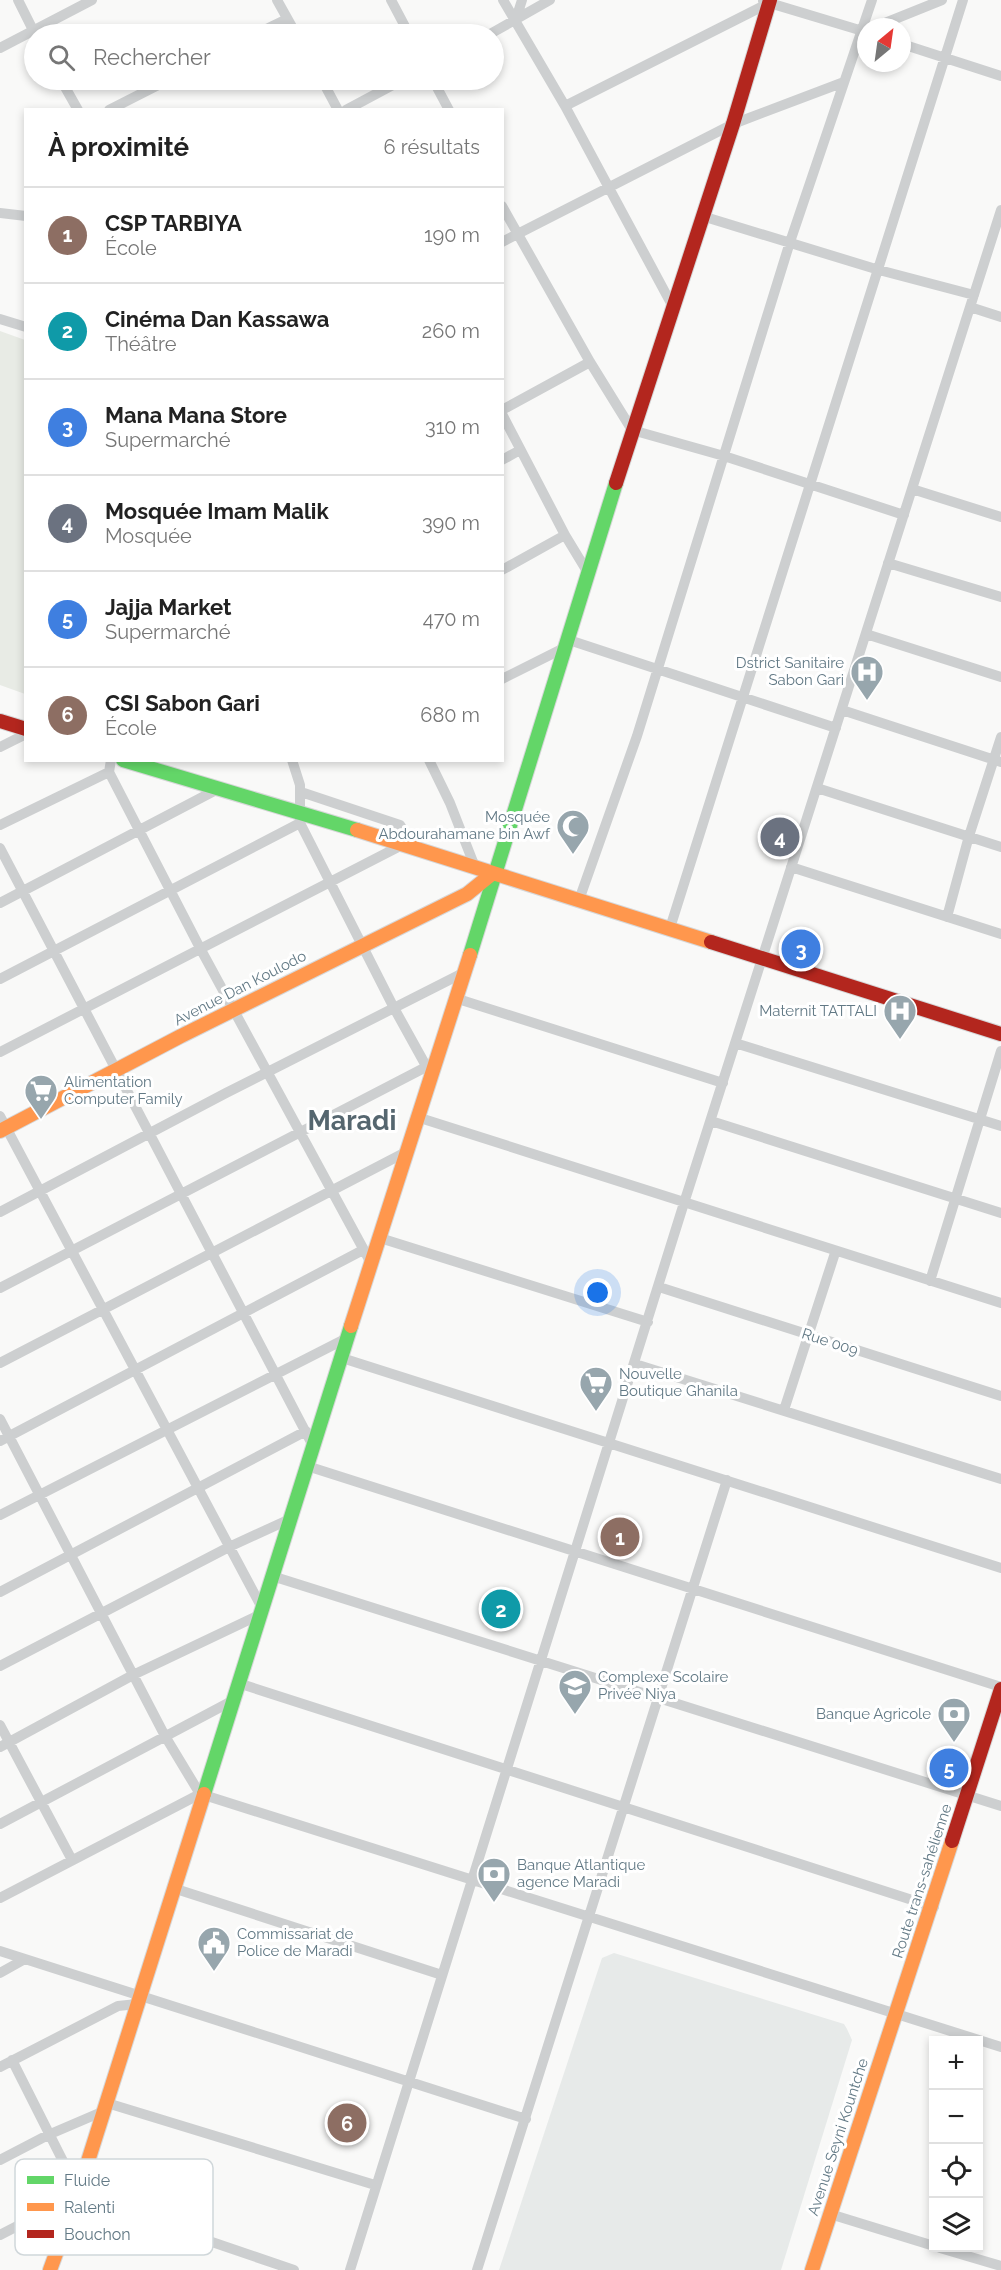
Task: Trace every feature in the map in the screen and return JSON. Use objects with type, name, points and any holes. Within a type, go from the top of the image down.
[{"type":"main road","points":[[87,2159],[106,2107],[260,1611],[380,1238],[417,1117],[428,1070],[455,998],[568,644],[632,430],[733,124],[767,1]]},
{"type":"main road","points":[[0,721],[24,728]]},
{"type":"main road","points":[[129,762],[301,818],[404,844],[1001,1034]]},
{"type":"main road","name":"Avenue Dan Koulodo","points":[[2,1125],[117,1070],[467,894],[495,873]]},
{"type":"main road","name":"Route trans-sahélienne","points":[[971,1797],[1001,1688]]},
{"type":"main road","name":"Route trans-sahélienne","points":[[902,2013],[934,1907],[1001,1717]]},
{"type":"main road","name":"Avenue Seyni Kountche","points":[[812,2270],[835,2215],[902,2013]]},
{"type":"main road","name":"Avenue Seyni Kountche","points":[[824,2270],[835,2215]]},
{"type":"main road","points":[[50,2270],[55,2255]]},
{"type":"street","points":[[18,0],[30,24]]},
{"type":"street","points":[[50,24],[92,0]]},
{"type":"street","points":[[277,0],[290,24]]},
{"type":"street","points":[[391,0],[404,24]]},
{"type":"street","points":[[503,0],[565,106],[673,307]]},
{"type":"street","points":[[514,22],[522,0]]},
{"type":"street","points":[[504,27],[550,0]]},
{"type":"street","points":[[868,18],[872,0]]},
{"type":"street","points":[[897,18],[942,0]]},
{"type":"street","points":[[670,928],[963,0]]},
{"type":"street","points":[[565,106],[767,1],[857,29]]},
{"type":"street","points":[[277,24],[287,19]]},
{"type":"street","points":[[0,48],[24,37]]},
{"type":"street","points":[[911,47],[1001,76]]},
{"type":"street","points":[[579,900],[658,669],[790,242],[844,82],[857,50]]},
{"type":"street","points":[[504,241],[733,124],[844,82]]},
{"type":"street","points":[[67,90],[77,108]]},
{"type":"street","points":[[113,108],[148,90]]},
{"type":"street","points":[[328,90],[338,108]]},
{"type":"street","points":[[350,108],[383,90]]},
{"type":"street","points":[[438,90],[448,108]]},
{"type":"street","points":[[504,209],[590,362],[632,430],[724,456],[904,515]]},
{"type":"street","points":[[350,2270],[684,1203],[970,307],[997,236],[1001,210]]},
{"type":"street","points":[[1,211],[24,216]]},
{"type":"street","points":[[702,216],[879,270],[974,295]]},
{"type":"street","points":[[970,307],[1001,317]]},
{"type":"street","points":[[0,319],[24,326]]},
{"type":"street","points":[[504,411],[590,362]]},
{"type":"street","points":[[504,416],[565,535],[588,573]]},
{"type":"street","points":[[504,459],[520,450]]},
{"type":"street","points":[[912,489],[1001,517]]},
{"type":"street","points":[[504,569],[565,535]]},
{"type":"street","points":[[888,564],[1001,597]]},
{"type":"street","points":[[866,634],[1001,677]]},
{"type":"street","points":[[504,677],[568,644],[658,669],[836,728]]},
{"type":"street","points":[[842,710],[997,761]]},
{"type":"street","points":[[0,747],[24,735]]},
{"type":"street","points":[[947,917],[969,836],[997,761],[1001,737]]},
{"type":"street","points":[[0,1288],[300,1131],[428,1070],[331,884],[301,818],[301,792],[298,774],[293,762]]},
{"type":"street","points":[[430,762],[450,803],[475,867]]},
{"type":"street","points":[[0,825],[110,766],[139,831],[233,1011],[371,1263]]},
{"type":"street","points":[[818,788],[1001,847]]},
{"type":"street","points":[[0,903],[216,790]]},
{"type":"street","points":[[0,1052],[200,948],[331,884],[404,844],[405,833],[400,825],[301,792]]},
{"type":"street","points":[[0,979],[301,818]]},
{"type":"street","points":[[0,848],[314,1446]]},
{"type":"street","points":[[791,867],[1001,934]]},
{"type":"street","points":[[0,1212],[149,1133],[463,973]]},
{"type":"street","points":[[455,998],[723,1083]]},
{"type":"street","points":[[735,1043],[1001,1126]]},
{"type":"street","points":[[930,1281],[1001,1051]]},
{"type":"street","points":[[417,1117],[1001,1303]]},
{"type":"street","points":[[711,1121],[1001,1214]]},
{"type":"street","points":[[2,1125],[103,1308],[229,1547],[260,1611],[133,1675],[4,1745]]},
{"type":"street","points":[[0,1363],[405,1152]]},
{"type":"street","points":[[380,1238],[648,1322]]},
{"type":"street","points":[[4,1439],[363,1250]]},
{"type":"street","points":[[784,1410],[836,1252]]},
{"type":"street","name":"Rue 009","points":[[659,1287],[1001,1396]]},
{"type":"street","points":[[0,1515],[347,1338]]},
{"type":"street","points":[[342,1358],[1001,1568]]},
{"type":"street","points":[[635,1364],[1001,1479]]},
{"type":"street","points":[[0,1419],[4,1439],[39,1496],[102,1612],[165,1736],[202,1795],[902,2013],[1001,2047]]},
{"type":"street","points":[[0,1592],[306,1431]]},
{"type":"street","points":[[307,1466],[576,1550],[1001,1688]]},
{"type":"street","points":[[477,2270],[727,1480]]},
{"type":"street","points":[[0,1666],[229,1547],[290,1519]]},
{"type":"street","points":[[272,1576],[1001,1806]]},
{"type":"street","points":[[238,1683],[934,1907]]},
{"type":"street","points":[[0,1824],[232,1701]]},
{"type":"street","points":[[0,1725],[4,1745],[72,1860]]},
{"type":"street","points":[[0,1898],[202,1795]]},
{"type":"street","points":[[173,1888],[442,1975]]},
{"type":"street","points":[[0,1951],[139,1999],[410,2080],[526,2119]]},
{"type":"street","points":[[0,1973],[25,1959]]},
{"type":"street","points":[[0,2067],[118,2006],[139,1999]]},
{"type":"street","points":[[12,2060],[61,2159]]},
{"type":"street","points":[[0,2160],[106,2107],[375,2185]]},
{"type":"street","points":[[835,2215],[929,2245]]},
{"type":"street","points":[[0,2235],[15,2227]]},
{"type":"street","points":[[213,2242],[294,2270]]},
{"type":"street","points":[[956,2252],[999,2265]]},
{"type":"shaded area","points":[[0,331],[24,340],[24,694],[0,685]]},
{"type":"shaded area","points":[[614,1953],[844,2024],[847,2029],[852,2040],[781,2270],[499,2270],[602,1958]]},
{"type":"traffic: fast","points":[[470,955],[616,483]]},
{"type":"traffic: fast","points":[[130,762],[357,830]]},
{"type":"traffic: fast","points":[[204,1794],[351,1326]]},
{"type":"traffic: slow","points":[[357,830],[711,942]]},
{"type":"traffic: slow","points":[[0,1131],[181,1036],[467,894],[493,873]]},
{"type":"traffic: slow","points":[[351,1326],[470,955]]},
{"type":"traffic: slow","points":[[89,2159],[204,1794]]},
{"type":"traffic: slow","points":[[812,2270],[952,1841]]},
{"type":"traffic: slow","points":[[50,2270],[55,2255]]},
{"type":"traffic: jam","points":[[616,483],[733,124],[770,0]]},
{"type":"traffic: jam","points":[[0,721],[24,728]]},
{"type":"traffic: jam","points":[[711,942],[1001,1034]]},
{"type":"traffic: jam","points":[[952,1841],[1001,1689]]},
{"type":"place","name":"Dstrict Sanitaire Sabon Gari","points":[[867,701]]},
{"type":"place","name":"Mosquée Imam Malik","points":[[780,837]]},
{"type":"place","name":"Mosquée Abdourahamane bin Awf","points":[[573,855]]},
{"type":"place","name":"Mana Mana Store","points":[[801,949]]},
{"type":"place","name":"Maternit TATTALI","points":[[900,1040]]},
{"type":"place","name":"Alimentation Computer Family","points":[[41,1120]]},
{"type":"place","name":"Nouvelle Boutique Ghanila","points":[[596,1412]]},
{"type":"place","name":"CSP TARBIYA","points":[[620,1537]]},
{"type":"place","name":"Cinéma Dan Kassawa","points":[[501,1609]]},
{"type":"place","name":"Complexe Scolaire Privée Niya","points":[[575,1715]]},
{"type":"place","name":"Banque Agricole","points":[[954,1743]]},
{"type":"place","name":"Jajja Market","points":[[949,1768]]},
{"type":"place","name":"Banque Atlantique agence Maradi","points":[[494,1903]]},
{"type":"place","name":"Commissariat de Police de Maradi","points":[[214,1972]]},
{"type":"place","name":"CSI Sabon Gari","points":[[347,2123]]},
{"type":"district","name":"Maradi","points":[[352,1121]]}]
